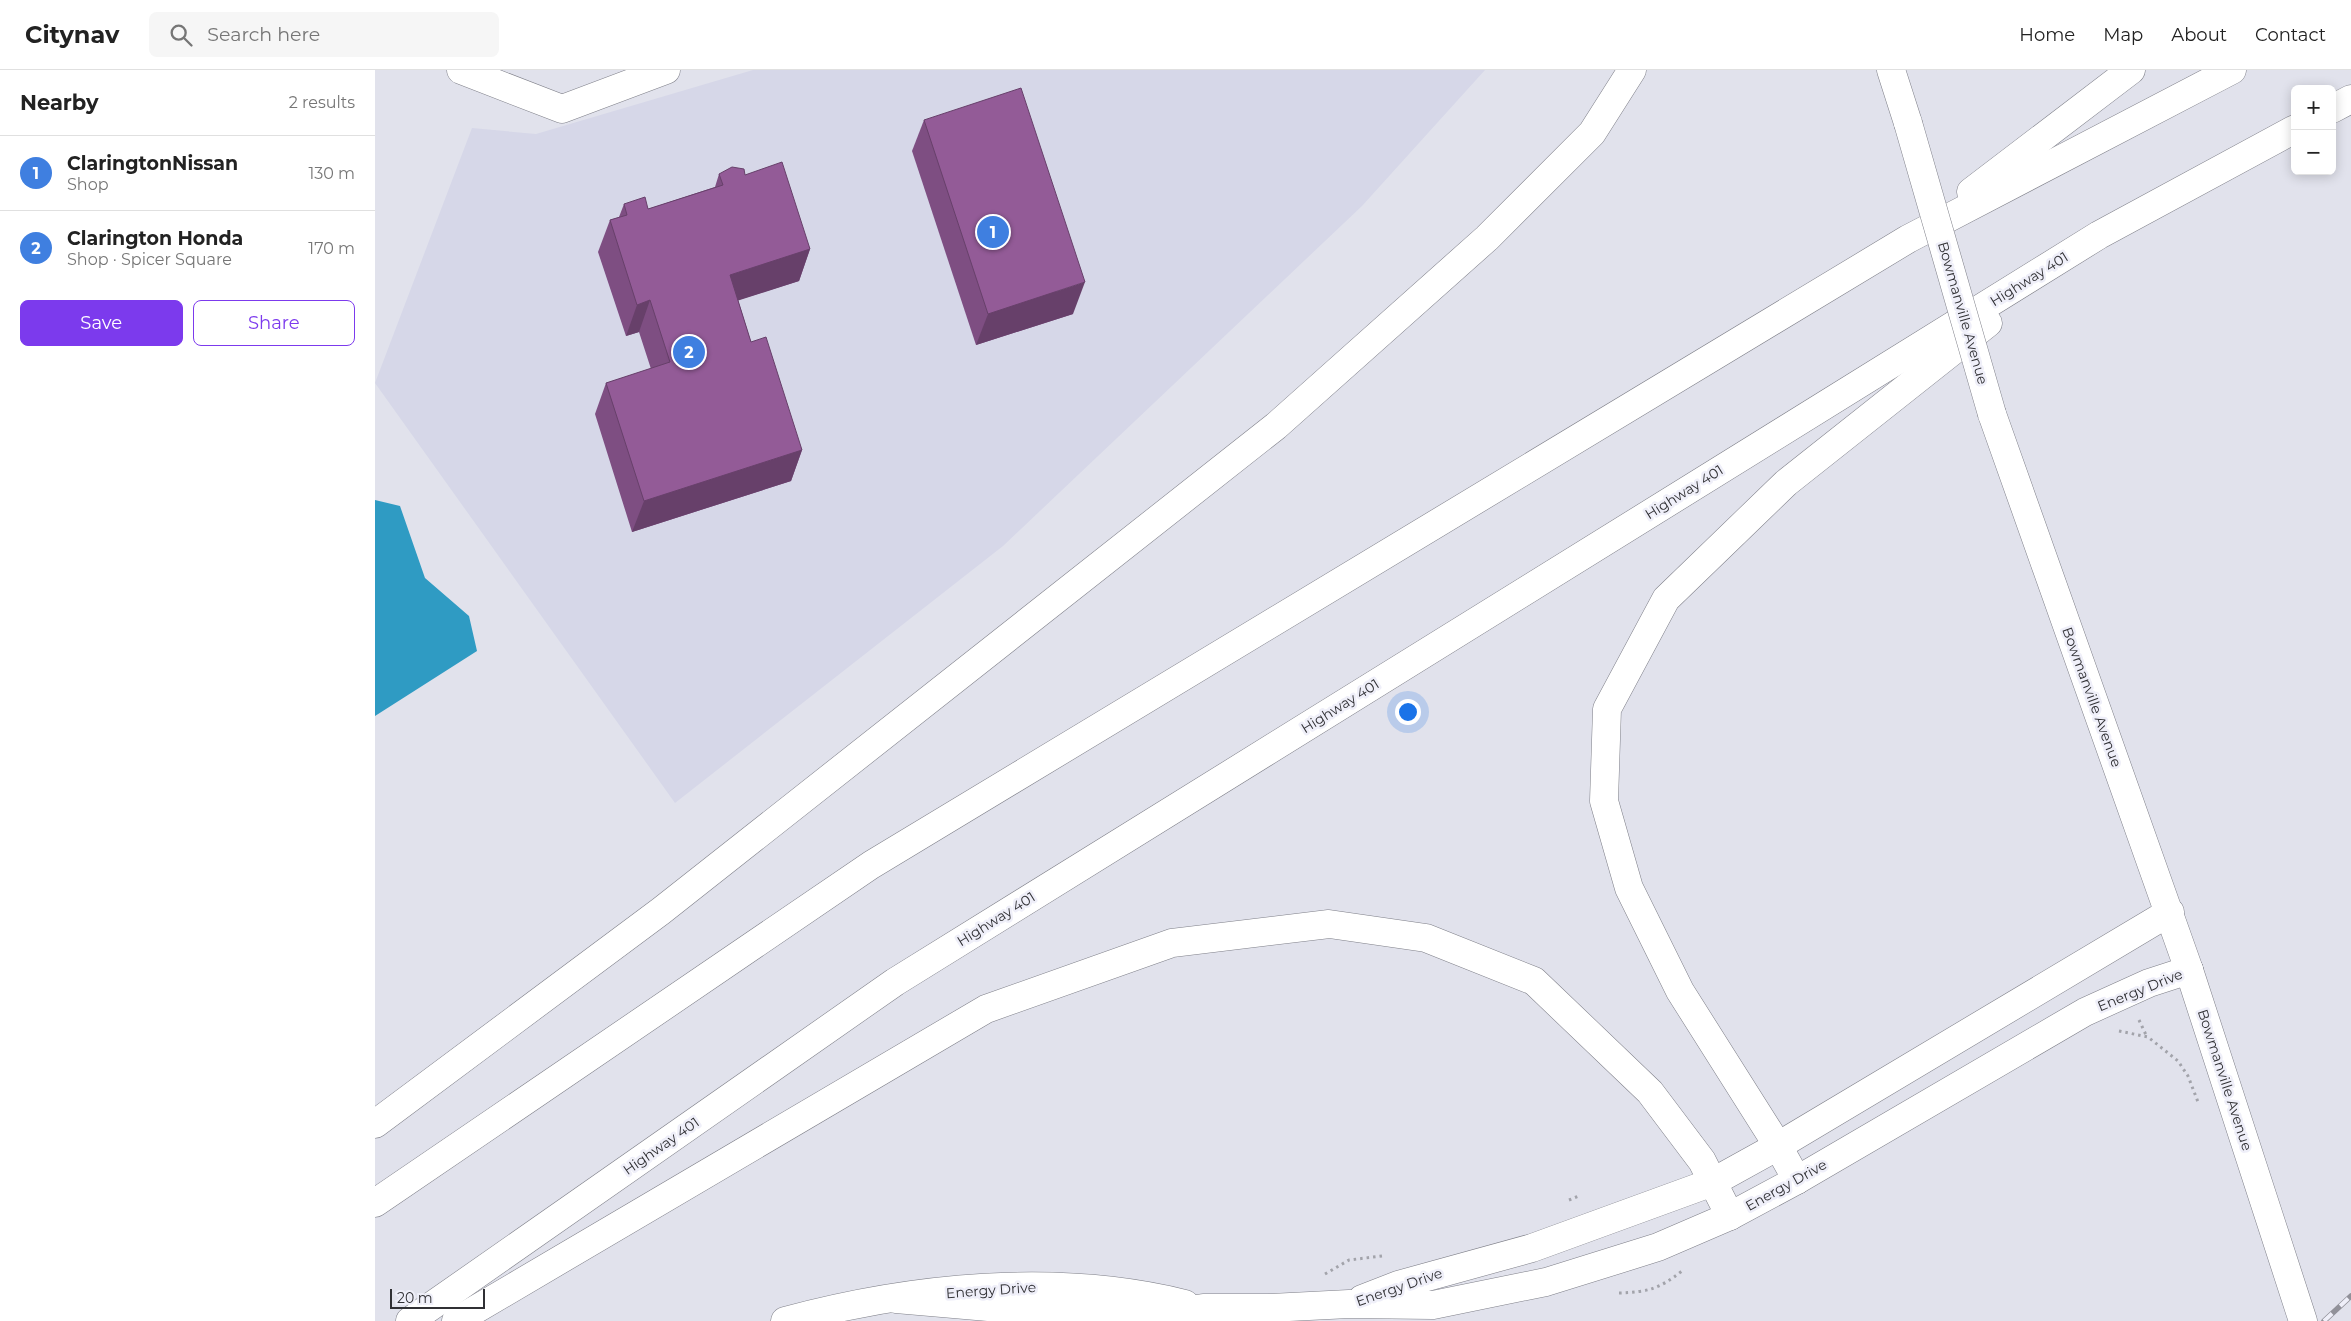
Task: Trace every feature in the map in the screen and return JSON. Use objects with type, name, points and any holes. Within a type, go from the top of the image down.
[{"type":"main road","points":[[461,70],[562,109],[666,70]]},
{"type":"main road","points":[[375,1124],[661,911],[1276,426],[1487,238],[1592,133],[1632,70]]},
{"type":"main road","name":"Bowmanville Avenue","points":[[1891,70],[1992,414],[2170,912],[2303,1321]]},
{"type":"main road","points":[[1908,239],[2131,70]]},
{"type":"main road","points":[[375,1203],[871,864],[1908,239],[2232,70]]},
{"type":"main road","points":[[2336,107],[2351,99]]},
{"type":"main road","name":"Highway 401","points":[[410,1321],[895,982],[2099,235],[2293,130]]},
{"type":"main road","points":[[1797,1180],[1778,1146],[1680,991],[1629,888],[1604,802],[1607,709],[1666,599],[1786,483],[2099,235]]},
{"type":"main road","name":"Energy Drive","points":[[1349,1304],[1398,1285],[1532,1248],[1713,1182],[1778,1146],[2170,912]]},
{"type":"main road","points":[[456,1321],[986,1009],[1172,942],[1329,924],[1426,938],[1534,981],[1650,1092],[1702,1161],[1730,1216]]},
{"type":"main road","name":"Energy Drive","points":[[785,1321],[820,1312],[968,1289],[1066,1286],[1150,1295],[1203,1308],[1269,1308],[1349,1304],[1433,1305],[1546,1282],[1658,1248],[1730,1216],[1797,1180],[2085,1012],[2149,983],[2189,970]]},
{"type":"path","points":[[2115,1030],[2148,1038],[2178,1061],[2187,1076],[2198,1103]]},
{"type":"path","points":[[1611,1293],[1648,1292],[1669,1282],[1685,1269]]},
{"type":"shaded area","points":[[753,70],[1485,70],[1362,206],[1003,546],[675,803],[375,383],[472,128],[536,134]]},
{"type":"water","points":[[375,500],[400,506],[425,578],[469,616],[477,651],[375,716]]},
{"type":"building","points":[[1021,88],[1085,282],[988,314],[924,120]]},
{"type":"building","points":[[782,162],[810,249],[730,275],[751,342],[766,337],[802,450],[644,501],[606,383],[670,362],[650,300],[637,305],[610,220],[627,215],[624,204],[645,197],[648,209],[723,185],[719,174],[732,167],[744,169],[745,175]]},
{"type":"railway","points":[[2324,1321],[2351,1296]]},
{"type":"place","name":"ClaringtonNissan","points":[[993,232]]},
{"type":"place","name":"Clarington Honda","points":[[689,352]]}]
